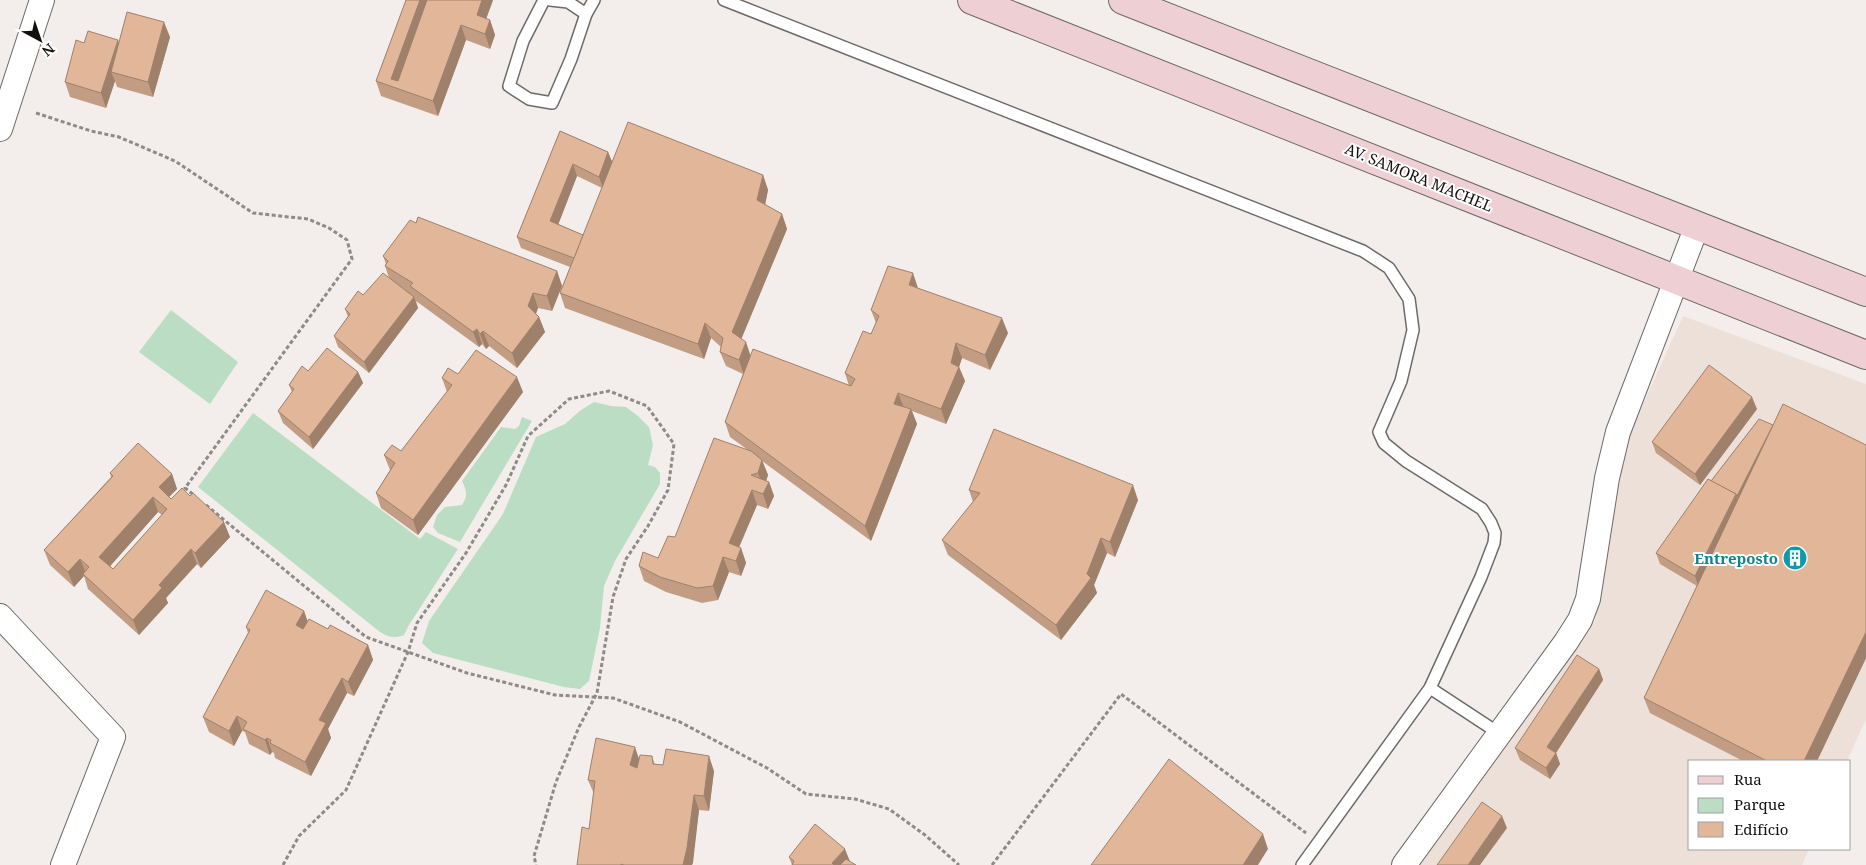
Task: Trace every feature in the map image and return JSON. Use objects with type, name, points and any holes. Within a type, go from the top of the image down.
[{"type":"main road","name":"AV. SAMORA MACHEL","points":[[972,0],[1001,5],[1866,355]]},
{"type":"main road","points":[[1123,0],[1866,292]]},
{"type":"street","points":[[0,130],[42,0]]},
{"type":"street","points":[[1404,865],[1500,734],[1580,620],[1588,599],[1608,478],[1618,432],[1697,226]]},
{"type":"street","points":[[0,616],[112,737],[63,865]]},
{"type":"lane","points":[[544,0],[523,41],[509,86],[529,99],[552,103],[572,60],[586,14],[594,0]]},
{"type":"lane","points":[[550,0],[568,2],[586,14]]},
{"type":"lane","points":[[724,0],[1363,251],[1389,268],[1409,299],[1413,330],[1401,380],[1379,432],[1381,438],[1384,444],[1406,461],[1482,509],[1495,533],[1494,544],[1481,577],[1430,688],[1302,865]]},
{"type":"lane","points":[[1430,688],[1500,734]]},
{"type":"path","points":[[36,113],[91,131],[119,137],[175,161],[253,213],[308,219],[329,228],[347,240],[352,259],[185,488],[366,638],[467,673],[555,695],[613,698],[680,722],[767,768],[806,794],[855,799],[888,809],[925,835],[959,865]]},
{"type":"path","points":[[282,865],[299,836],[346,790],[408,652],[417,623],[466,553],[506,485],[528,436],[569,399],[609,390],[647,406],[674,444],[668,490],[648,526],[626,559],[613,597],[597,693],[579,727],[556,782],[534,856],[536,865]]},
{"type":"path","points":[[992,865],[1121,694],[1318,843]]},
{"type":"shaded area","points":[[1683,316],[1866,384],[1866,719],[1847,760],[1688,760],[1688,850],[1809,850],[1802,865],[1417,865],[1595,620],[1618,460]]},
{"type":"green space","points":[[171,310],[238,362],[210,404],[139,352]]},
{"type":"green space","points":[[594,402],[626,407],[649,427],[653,445],[648,465],[655,467],[660,473],[660,484],[615,561],[604,586],[600,628],[589,681],[580,689],[564,687],[433,653],[422,643],[429,621],[503,514],[536,437],[565,424]]},
{"type":"green space","points":[[253,413],[420,539],[426,532],[458,549],[404,635],[392,637],[380,632],[198,487]]},
{"type":"green space","points":[[522,417],[532,421],[460,542],[438,533],[433,527],[437,515],[445,507],[462,505],[466,493],[462,481],[501,427],[515,429],[519,426]]},
{"type":"building","points":[[406,0],[420,0],[391,79],[398,81],[427,0],[482,0],[477,15],[490,20],[485,34],[461,25],[433,101],[376,81]]},
{"type":"building","points":[[127,12],[164,22],[148,82],[111,72]]},
{"type":"building","points":[[88,31],[118,40],[101,93],[65,82],[76,40],[84,43]]},
{"type":"building","points":[[628,122],[763,175],[757,200],[782,214],[732,332],[746,342],[739,360],[720,352],[723,338],[705,323],[698,344],[560,293]]},
{"type":"building","points":[[560,131],[608,152],[599,177],[573,164],[550,221],[583,235],[574,258],[517,237]]},
{"type":"building","points":[[418,217],[557,271],[547,296],[533,293],[528,306],[539,317],[512,353],[483,331],[480,334],[477,329],[473,332],[410,286],[413,283],[385,266],[388,261],[383,256],[410,220],[416,223]]},
{"type":"building","points":[[888,266],[913,273],[909,285],[1002,318],[985,355],[956,343],[951,363],[959,367],[941,409],[898,393],[894,404],[911,409],[865,526],[725,422],[753,349],[851,386],[855,379],[845,373],[863,331],[871,334],[879,316],[871,310]]},
{"type":"building","points":[[383,273],[414,297],[364,362],[334,336],[350,314],[345,309],[358,291],[363,295]]},
{"type":"building","points":[[327,348],[358,372],[309,437],[278,411],[294,389],[289,385],[302,366],[308,371]]},
{"type":"building","points":[[476,350],[517,377],[413,520],[376,493],[395,463],[384,455],[392,445],[401,451],[452,385],[442,378],[448,368],[458,374]]},
{"type":"building","points":[[1709,365],[1752,397],[1695,474],[1652,442]]},
{"type":"building","name":"Entreposto","points":[[1783,404],[1866,445],[1866,632],[1804,760],[1765,760],[1644,698]]},
{"type":"building","points":[[1759,419],[1773,425],[1737,496],[1711,481]]},
{"type":"building","points":[[994,429],[1133,485],[1110,542],[1101,538],[1087,574],[1091,578],[1056,625],[942,540],[980,493],[969,490]]},
{"type":"building","points":[[714,438],[751,451],[762,460],[758,473],[751,475],[769,482],[763,494],[752,490],[729,543],[741,548],[736,561],[723,557],[713,586],[697,588],[660,577],[639,566],[643,552],[658,558],[668,536],[675,537]]},
{"type":"building","points":[[138,443],[172,474],[159,487],[171,499],[182,488],[190,496],[193,493],[224,522],[195,553],[191,549],[159,585],[162,588],[133,620],[83,574],[89,567],[80,559],[68,572],[44,550],[113,476],[110,473]],"holes":[[[153,497],[167,509],[113,569],[99,557]]]},
{"type":"building","points":[[1708,479],[1736,494],[1695,576],[1656,553]]},
{"type":"building","points":[[266,590],[304,611],[296,625],[303,629],[309,619],[328,629],[330,625],[368,645],[348,682],[342,678],[319,720],[326,723],[305,762],[270,743],[271,740],[267,738],[265,740],[243,729],[247,722],[237,716],[229,731],[203,717],[250,630],[246,627]]},
{"type":"building","points":[[1577,655],[1599,669],[1547,747],[1556,753],[1546,768],[1515,748]]},
{"type":"building","points":[[596,738],[635,747],[630,765],[637,768],[640,755],[652,756],[653,764],[663,765],[666,749],[709,756],[704,796],[694,795],[683,865],[577,865],[582,827],[589,829],[595,781],[588,780]]},
{"type":"building","points":[[1169,759],[1263,834],[1243,865],[1091,865]]},
{"type":"building","points":[[1482,802],[1502,816],[1468,865],[1437,865]]},
{"type":"building","points":[[815,824],[845,849],[832,863],[834,865],[792,865],[794,861],[789,857]]},
{"type":"building","points":[[846,859],[856,865],[840,865]]},
{"type":"place","name":"Entreposto","points":[[1795,558]]}]
